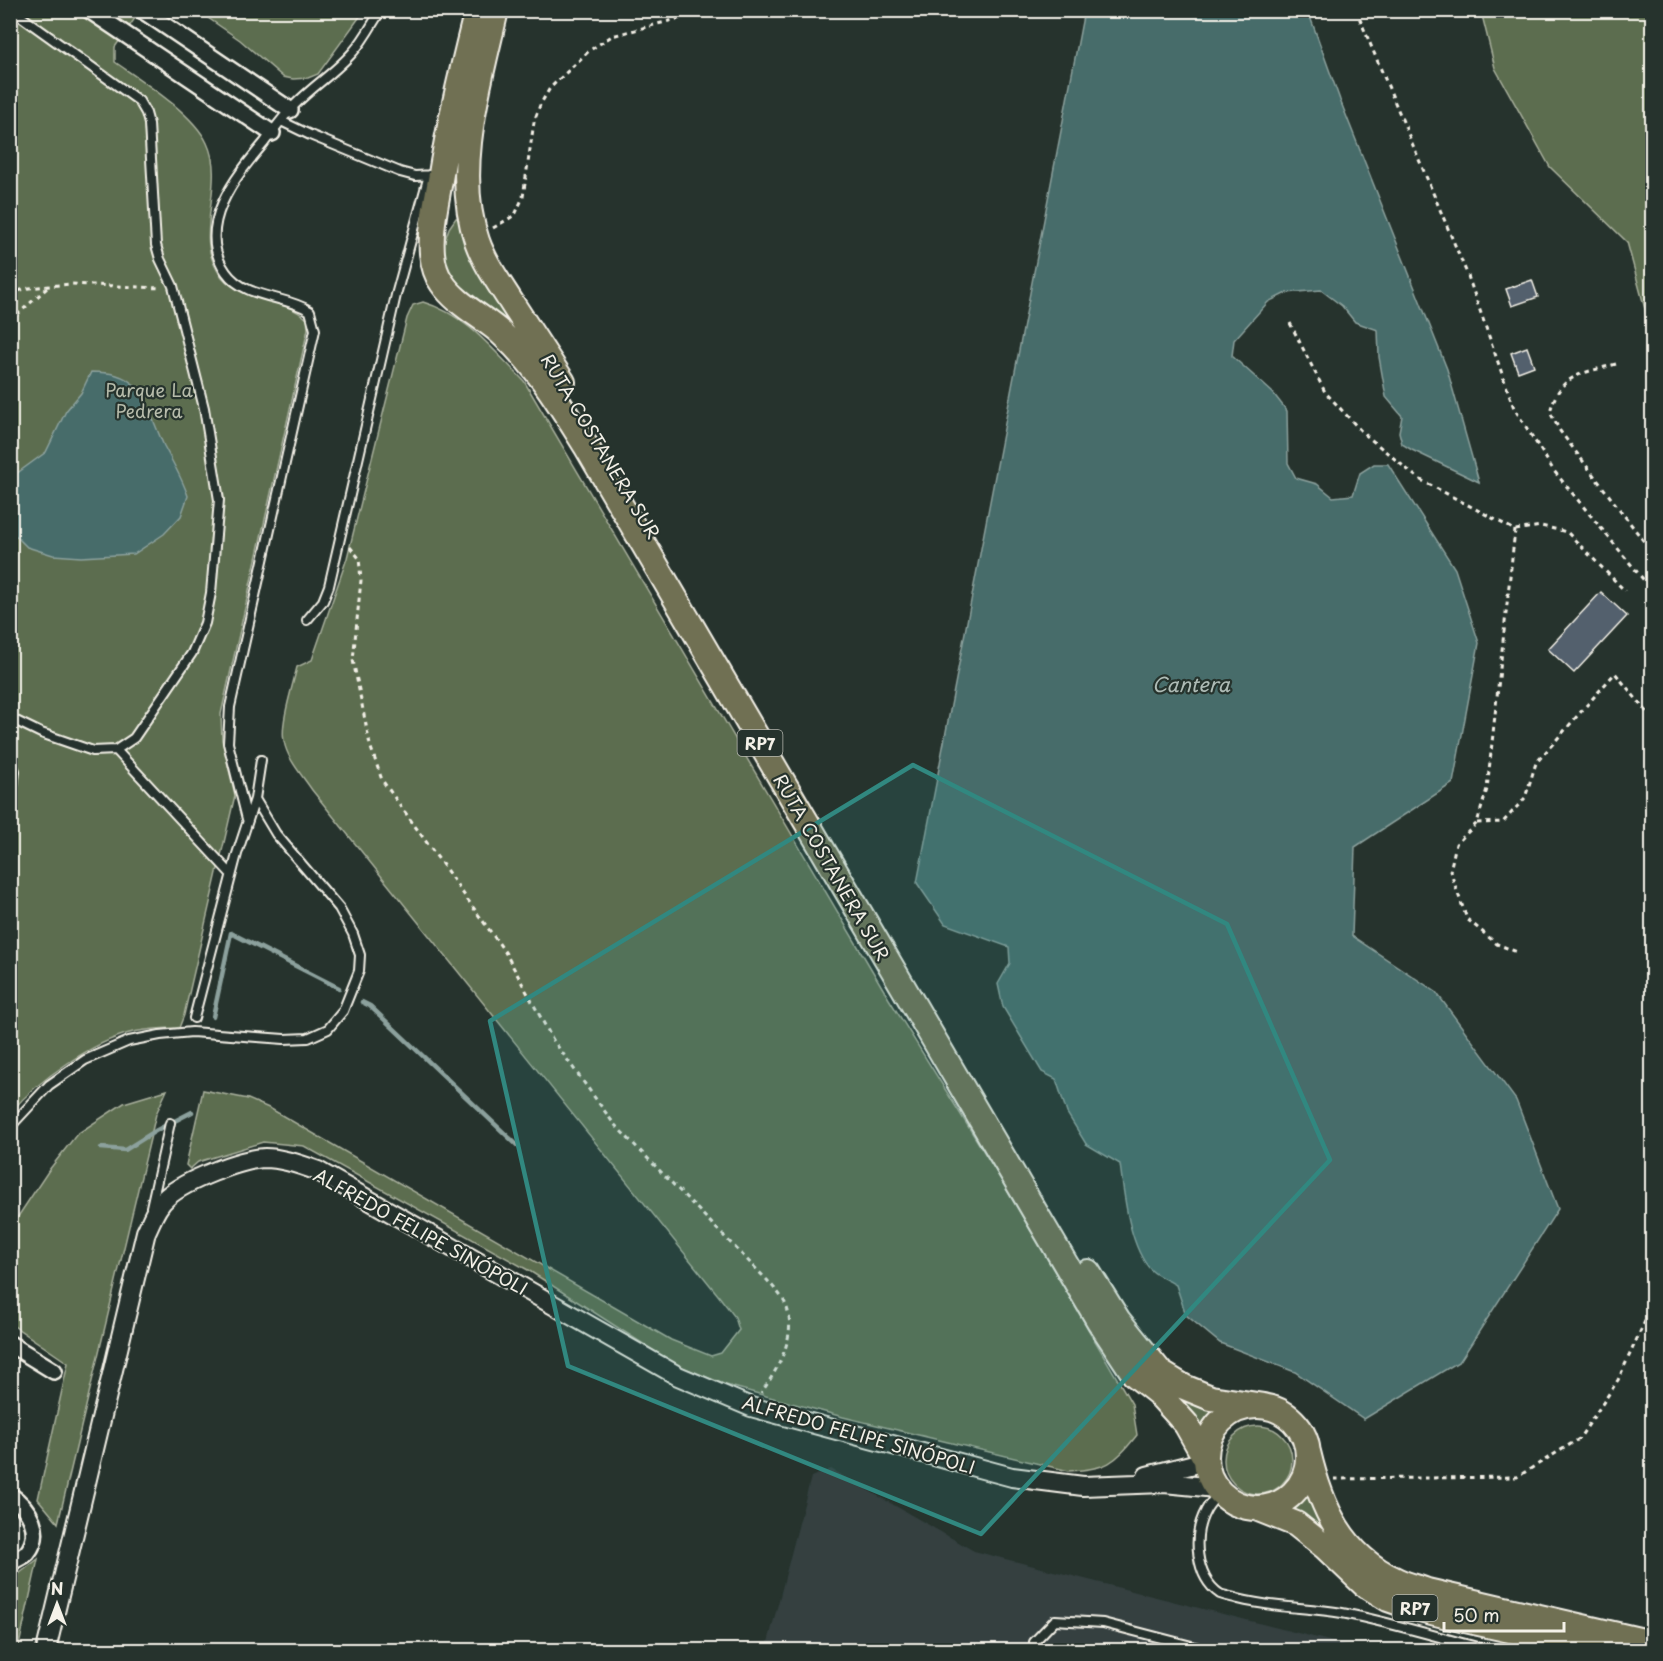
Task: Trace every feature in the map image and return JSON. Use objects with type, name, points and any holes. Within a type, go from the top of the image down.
[{"type":"main road","name":"RUTA COSTANERA SUR","points":[[477,10],[460,78],[449,175],[470,211],[475,235],[491,270],[597,434],[1058,1224],[1118,1320],[1161,1373],[1184,1387],[1211,1398],[1264,1406],[1280,1411],[1294,1421],[1304,1435],[1314,1479],[1328,1514],[1347,1544],[1370,1565],[1397,1581],[1427,1591],[1653,1643]]},
{"type":"main road","name":"RUTA COSTANERA SUR","points":[[496,10],[475,105],[432,225],[432,254],[435,271],[454,298],[500,332],[525,356],[551,390],[598,466],[1099,1321],[1134,1374],[1158,1393],[1186,1424],[1205,1459],[1209,1475],[1218,1490]]},
{"type":"main road","points":[[1205,1459],[1209,1437],[1218,1423],[1231,1412],[1247,1406],[1264,1406]]},
{"type":"main road","points":[[1256,1508],[1273,1506],[1288,1497],[1300,1485],[1307,1469],[1308,1452]]},
{"type":"main road","name":"RP7","points":[[1218,1490],[1230,1501],[1256,1508],[1296,1524],[1325,1547],[1364,1584],[1388,1599],[1434,1613],[1600,1650]]},
{"type":"street","points":[[89,10],[281,121]]},
{"type":"street","points":[[142,10],[281,121]]},
{"type":"street","name":"ALFREDO FELIPE SINÓPOLI","points":[[46,1650],[146,1232],[158,1207],[167,1197],[189,1182],[240,1163],[265,1158],[302,1165],[318,1171],[678,1376],[751,1407],[1012,1476],[1083,1486]]},
{"type":"street","points":[[10,1344],[54,1371]]},
{"type":"street","points":[[1083,1486],[1147,1476],[1205,1459]]},
{"type":"street","points":[[1083,1486],[1164,1483],[1218,1490]]},
{"type":"street","points":[[10,1495],[26,1508],[33,1521],[34,1541],[26,1555],[10,1563]]},
{"type":"lane","points":[[10,718],[41,733],[93,751],[116,750],[134,738],[192,653],[205,623],[211,593],[219,500],[204,408],[173,286],[156,245],[149,124],[146,112],[139,101],[12,10]]},
{"type":"lane","points":[[247,819],[228,743],[230,707],[315,330],[310,311],[299,304],[267,298],[241,285],[226,272],[218,254],[215,237],[216,217],[221,204],[244,166],[281,121],[354,52],[381,10]]},
{"type":"lane","points":[[281,121],[400,172],[415,176],[449,175],[396,295],[329,586],[323,601],[307,620]]},
{"type":"lane","points":[[116,750],[231,874]]},
{"type":"lane","points":[[10,760],[15,771],[10,812]]},
{"type":"lane","points":[[194,1018],[231,874],[255,799],[261,760]]},
{"type":"lane","points":[[10,1127],[49,1085],[85,1060],[129,1041],[192,1032],[284,1039],[308,1038],[328,1029],[343,1011],[360,971],[360,955],[353,934],[339,908],[276,834],[255,799]]},
{"type":"lane","points":[[146,1232],[170,1123]]},
{"type":"lane","points":[[1218,1490],[1201,1522],[1197,1550],[1206,1578],[1221,1594],[1282,1607],[1310,1608],[1345,1614],[1488,1650]]},
{"type":"lane","points":[[1035,1650],[1034,1641],[1055,1620],[1103,1623],[1207,1650]]},
{"type":"path","points":[[475,235],[515,215],[524,197],[534,122],[540,105],[550,88],[590,50],[612,36],[711,10]]},
{"type":"path","points":[[1356,10],[1468,276],[1514,408],[1554,471],[1653,590]]},
{"type":"path","points":[[10,293],[29,288],[70,284],[154,290],[173,286]]},
{"type":"path","points":[[10,321],[48,286]]},
{"type":"path","points":[[1290,323],[1324,392],[1362,432],[1419,479],[1515,530],[1541,526],[1567,532],[1625,591]]},
{"type":"path","points":[[1616,364],[1567,380],[1554,394],[1550,412],[1560,431],[1653,552]]},
{"type":"path","points":[[1515,530],[1487,789],[1477,823],[1456,844],[1450,871],[1467,919],[1497,944],[1517,952]]},
{"type":"path","points":[[341,538],[360,558],[361,580],[354,660],[369,745],[382,780],[506,952],[553,1040],[614,1124],[768,1280],[785,1303],[790,1328],[786,1348],[770,1380],[751,1407]]},
{"type":"path","points":[[1477,823],[1503,822],[1518,806],[1525,798],[1536,763],[1615,673],[1653,718]]},
{"type":"path","points":[[1314,1479],[1517,1477],[1579,1439],[1618,1380],[1653,1306]]},
{"type":"path","points":[[1649,1314],[1653,1324]]},
{"type":"highlighted area","points":[[913,765],[1227,924],[1330,1160],[981,1534],[568,1366],[490,1021]]},
{"type":"shaded area","points":[[831,1469],[974,1551],[1365,1650],[766,1650],[811,1477]]},
{"type":"green space","name":"Parque La Pedrera","points":[[11,11],[140,11],[115,47],[115,62],[179,109],[191,120],[207,143],[212,159],[213,176],[208,229],[213,262],[222,277],[231,285],[252,296],[297,312],[307,319],[308,329],[221,714],[222,740],[235,795],[184,1015],[179,1028],[133,1032],[100,1044],[51,1075],[11,1112]]},
{"type":"green space","points":[[198,11],[364,11],[318,74],[308,78],[293,79],[283,77],[240,40]]},
{"type":"green space","points":[[1481,11],[1652,11],[1652,368],[1645,309],[1627,242],[1550,167],[1495,68]]},
{"type":"green space","points":[[456,218],[466,218],[469,249],[511,326],[566,402],[1124,1347],[1152,1376],[1175,1391],[1219,1408],[1203,1425],[1198,1439],[1184,1413],[1141,1374],[1125,1356],[558,395],[519,345],[453,290],[442,274],[442,249],[449,228]]},
{"type":"green space","points":[[423,302],[453,315],[466,325],[524,381],[889,999],[994,1168],[1132,1404],[1137,1435],[1122,1453],[1109,1463],[1092,1469],[1069,1471],[843,1417],[726,1385],[673,1363],[528,1270],[304,1146],[263,1142],[198,1162],[190,1169],[186,1165],[203,1090],[248,1099],[271,1109],[671,1340],[711,1356],[721,1353],[739,1330],[735,1317],[718,1295],[312,790],[295,767],[286,748],[284,725],[297,667],[312,660],[347,558],[407,318],[413,305]]},
{"type":"green space","points":[[167,1090],[156,1114],[58,1523],[38,1499],[68,1363],[11,1324],[11,1227],[49,1170],[77,1134],[124,1103]]},
{"type":"green space","points":[[1265,1426],[1277,1432],[1286,1441],[1292,1453],[1290,1473],[1282,1484],[1265,1494],[1251,1494],[1234,1484],[1226,1473],[1224,1453],[1234,1436],[1245,1428]]},
{"type":"green space","points":[[1308,1486],[1352,1557],[1652,1650],[1628,1650],[1408,1596],[1276,1508],[1294,1500]]},
{"type":"green space","points":[[38,1559],[18,1650],[11,1650],[11,1580]]},
{"type":"water","name":"Cantera","points":[[1084,11],[1308,11],[1340,100],[1447,369],[1479,482],[1402,444],[1399,432],[1402,416],[1386,397],[1379,357],[1378,330],[1355,322],[1342,306],[1321,290],[1286,293],[1268,302],[1234,340],[1232,356],[1273,393],[1287,411],[1288,463],[1296,478],[1317,484],[1333,497],[1353,495],[1360,473],[1374,464],[1388,464],[1455,569],[1479,643],[1453,783],[1355,847],[1352,936],[1436,992],[1516,1100],[1558,1209],[1460,1361],[1364,1419],[1295,1372],[1220,1343],[1186,1315],[1176,1285],[1151,1270],[1137,1248],[1129,1220],[1120,1164],[1086,1144],[1067,1113],[1056,1079],[1042,1072],[1003,1007],[998,984],[1010,963],[1009,947],[945,924],[917,883]]},
{"type":"water","points":[[91,372],[116,375],[137,388],[188,496],[181,516],[164,534],[134,554],[81,557],[53,555],[27,547],[11,531],[11,484],[16,474],[46,452],[66,411],[81,393]]},
{"type":"building","points":[[1532,280],[1538,297],[1512,306],[1506,289]]},
{"type":"building","points":[[1527,347],[1534,366],[1518,372],[1511,353]]},
{"type":"building","points":[[1601,592],[1627,616],[1574,673],[1548,649]]},
{"type":"waterway","points":[[213,1017],[231,933],[339,988]]},
{"type":"waterway","points":[[362,1002],[370,1006],[518,1146]]},
{"type":"waterway","points":[[101,1148],[125,1150],[192,1112]]}]
